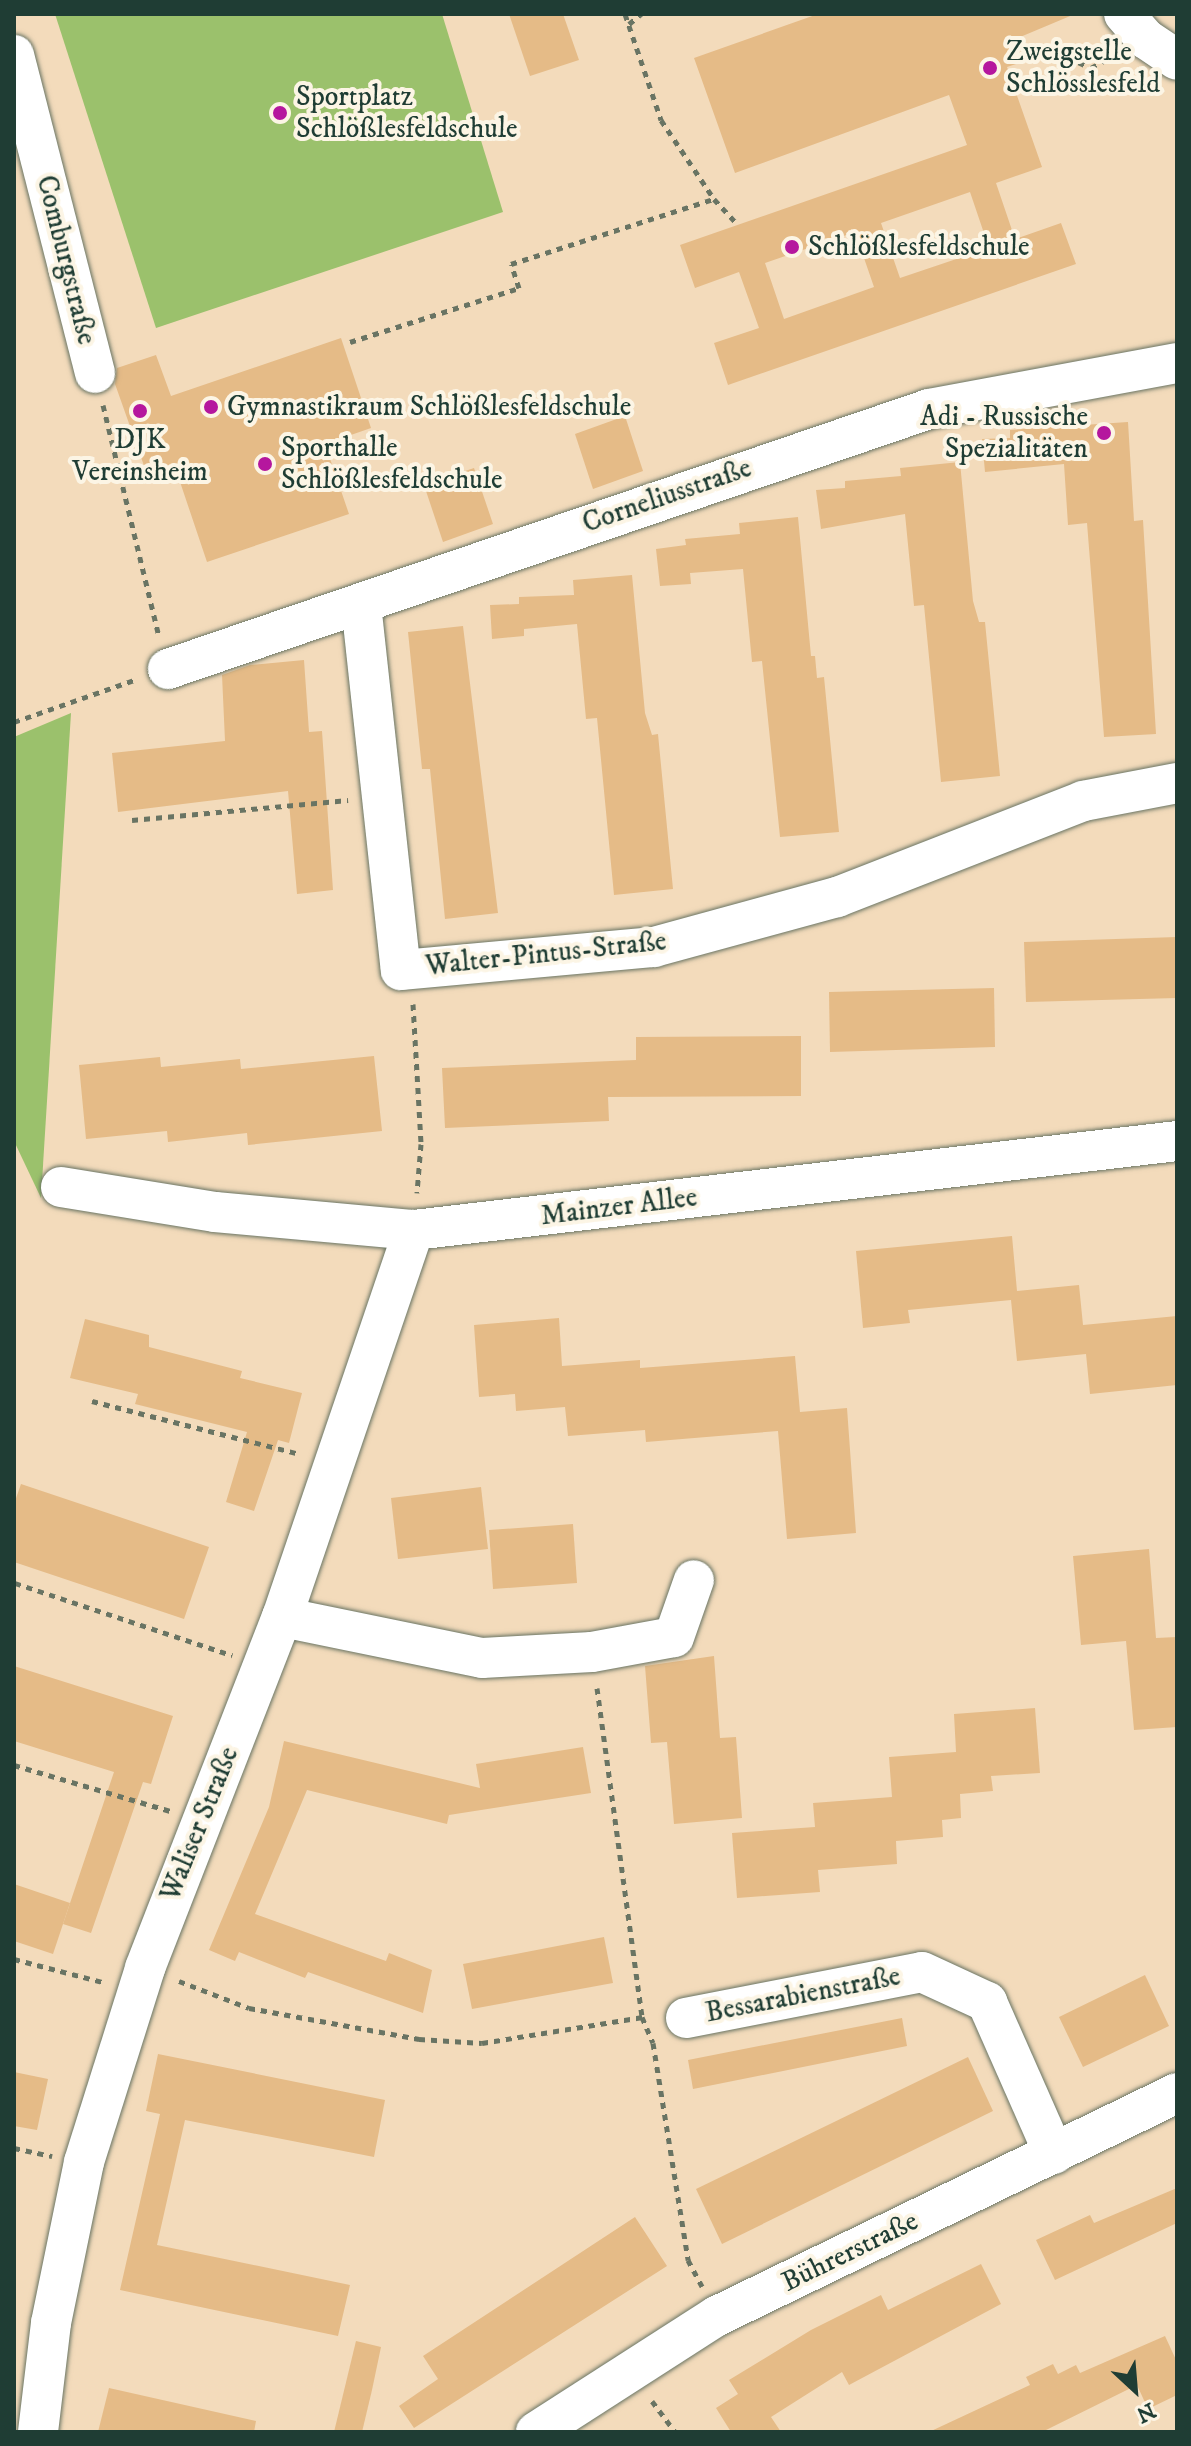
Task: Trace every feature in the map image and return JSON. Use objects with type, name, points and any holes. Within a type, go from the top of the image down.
[{"type":"street","name":"Comburgstraße","points":[[14,55],[95,373]]},
{"type":"street","name":"Corneliusstraße","points":[[168,669],[804,448],[929,409],[1177,363]]},
{"type":"street","name":"Walter-Pintus-Straße","points":[[361,604],[401,970],[654,947],[837,897],[1083,801],[1177,783]]},
{"type":"street","name":"Mainzer Allee","points":[[61,1187],[215,1212],[414,1230],[1177,1141]]},
{"type":"street","name":"Waliser Straße","points":[[38,2432],[51,2323],[84,2162],[141,1980],[282,1617],[414,1230]]},
{"type":"street","points":[[282,1617],[482,1658],[592,1652],[674,1637],[694,1580]]},
{"type":"street","name":"Bessarabienstraße","points":[[686,2018],[922,1972],[987,2002],[1054,2154]]},
{"type":"street","name":"Bührerstraße","points":[[536,2432],[717,2316],[1177,2093]]},
{"type":"path","points":[[625,14],[661,120],[714,199],[738,225]]},
{"type":"path","points":[[629,24],[641,14]]},
{"type":"path","points":[[1014,58],[1046,47],[1091,68],[1149,38]]},
{"type":"path","points":[[350,342],[519,288],[511,264],[714,199]]},
{"type":"path","points":[[14,722],[168,669],[95,373]]},
{"type":"path","points":[[132,820],[381,796]]},
{"type":"path","points":[[401,970],[415,1010],[421,1144],[414,1230]]},
{"type":"path","points":[[92,1401],[336,1463]]},
{"type":"path","points":[[15,1583],[263,1666]]},
{"type":"path","points":[[592,1652],[642,2017],[653,2043],[688,2260],[717,2316]]},
{"type":"path","points":[[14,1765],[201,1820]]},
{"type":"path","points":[[14,1959],[141,1980],[249,2008],[419,2039],[482,2043],[642,2017]]},
{"type":"green space","name":"Sportplatz Schlößlesfeldschule","points":[[55,14],[442,14],[503,212],[156,328]]},
{"type":"green space","points":[[71,713],[41,1198],[14,1141],[14,737]]},
{"type":"building","points":[[509,14],[563,14],[579,60],[530,76]]},
{"type":"building","points":[[818,14],[1075,14],[1008,42],[1016,64],[1007,67],[1042,167],[996,183],[1015,239],[1061,223],[1076,264],[728,385],[714,343],[759,328],[739,272],[695,288],[680,245],[967,145],[949,95],[735,173],[694,58]],"holes":[[[970,192],[989,248],[900,278],[881,223]],[[855,232],[874,287],[784,319],[765,263]]]},
{"type":"building","name":"Sporthalle Schlößlesfeldschule","points":[[341,338],[371,428],[325,444],[349,514],[207,562],[175,467],[148,477],[115,384],[117,368],[156,355],[171,396]]},
{"type":"building","points":[[625,416],[643,471],[593,489],[575,434]]},
{"type":"building","points":[[1128,422],[1134,521],[1143,520],[1156,734],[1104,737],[1087,523],[1068,525],[1064,464],[985,472],[982,439],[1010,438],[1010,430]]},
{"type":"building","points":[[960,462],[973,601],[979,622],[985,622],[1000,776],[941,782],[924,605],[914,606],[905,514],[821,529],[816,490],[845,488],[845,481],[901,476],[900,468]]},
{"type":"building","points":[[474,468],[493,524],[443,542],[424,485]]},
{"type":"building","points":[[798,517],[811,656],[815,656],[817,678],[824,677],[839,832],[780,837],[762,661],[752,662],[743,569],[690,573],[691,584],[660,586],[656,549],[686,545],[685,539],[740,534],[739,523]]},
{"type":"building","points":[[632,575],[645,713],[652,735],[658,734],[673,889],[614,895],[597,718],[586,719],[577,624],[524,629],[524,636],[492,639],[490,605],[519,604],[519,597],[574,595],[573,580]]},
{"type":"building","points":[[463,626],[498,913],[445,919],[430,769],[422,769],[408,632]]},
{"type":"building","points":[[304,660],[309,732],[322,731],[333,890],[297,894],[288,791],[118,812],[112,753],[225,741],[222,675],[250,665]]},
{"type":"building","points":[[1177,937],[1177,998],[1026,1002],[1024,942]]},
{"type":"building","points":[[994,988],[995,1047],[830,1052],[829,992]]},
{"type":"building","points":[[801,1036],[801,1096],[608,1097],[609,1121],[445,1128],[442,1068],[636,1060],[636,1037]]},
{"type":"building","points":[[374,1056],[382,1131],[248,1145],[247,1133],[168,1142],[167,1131],[86,1139],[79,1065],[160,1057],[161,1067],[240,1059],[241,1069]]},
{"type":"building","points":[[1012,1236],[1017,1291],[1079,1285],[1083,1325],[1177,1316],[1177,1385],[1090,1394],[1086,1354],[1017,1361],[1011,1300],[908,1310],[910,1323],[863,1328],[856,1251]]},
{"type":"building","points":[[559,1318],[562,1366],[640,1360],[640,1368],[795,1356],[800,1412],[847,1408],[856,1533],[787,1539],[778,1431],[646,1442],[645,1430],[568,1436],[565,1407],[516,1411],[515,1394],[479,1397],[474,1325]]},
{"type":"building","points":[[85,1319],[149,1335],[149,1347],[242,1371],[240,1378],[302,1393],[289,1443],[278,1440],[254,1511],[226,1502],[247,1432],[135,1404],[138,1394],[70,1378]]},
{"type":"building","points":[[21,1484],[209,1547],[184,1619],[14,1562],[14,1504]]},
{"type":"building","points":[[481,1487],[488,1549],[398,1559],[391,1498]]},
{"type":"building","points":[[573,1524],[577,1583],[493,1589],[489,1530]]},
{"type":"building","points":[[1149,1549],[1156,1638],[1177,1637],[1177,1727],[1134,1730],[1126,1641],[1081,1645],[1073,1556]]},
{"type":"building","points":[[714,1656],[720,1738],[736,1737],[742,1818],[674,1824],[667,1742],[651,1743],[645,1666]]},
{"type":"building","points":[[14,1666],[173,1716],[151,1784],[143,1782],[91,1933],[63,1924],[114,1772],[14,1741]]},
{"type":"building","points":[[1035,1708],[1040,1773],[991,1776],[993,1791],[960,1794],[961,1818],[942,1820],[943,1837],[896,1841],[897,1864],[818,1870],[820,1892],[737,1898],[732,1833],[815,1827],[813,1803],[892,1797],[889,1757],[956,1752],[954,1714]]},
{"type":"building","points":[[284,1741],[480,1788],[476,1764],[583,1747],[591,1793],[449,1815],[447,1824],[307,1790],[255,1914],[386,1961],[389,1953],[432,1970],[423,2013],[308,1972],[305,1978],[239,1952],[235,1961],[209,1950],[269,1807]]},
{"type":"building","points":[[14,1884],[70,1903],[53,1954],[14,1941]]},
{"type":"building","points":[[604,1937],[613,1983],[472,2009],[463,1964]]},
{"type":"building","points":[[1145,1975],[1169,2026],[1083,2067],[1059,2017]]},
{"type":"building","points":[[902,2018],[907,2046],[693,2089],[688,2060]]},
{"type":"building","points":[[158,2054],[385,2100],[374,2157],[185,2120],[157,2245],[350,2285],[338,2336],[120,2290],[160,2114],[146,2111]]},
{"type":"building","points":[[968,2057],[993,2111],[722,2244],[696,2189]]},
{"type":"building","points":[[14,2072],[48,2079],[37,2130],[14,2126]]},
{"type":"building","points":[[1177,2188],[1177,2223],[1055,2280],[1036,2240],[1090,2215],[1094,2223]]},
{"type":"building","points":[[635,2217],[667,2266],[414,2428],[399,2406],[438,2379],[423,2356]]},
{"type":"building","points":[[981,2264],[1001,2304],[849,2385],[842,2372],[771,2417],[781,2432],[731,2432],[716,2408],[738,2394],[729,2380],[811,2330],[881,2295],[888,2310]]},
{"type":"building","points":[[1165,2336],[1177,2362],[1177,2395],[1148,2409],[1137,2385],[1042,2432],[929,2432],[1030,2385],[1026,2377],[1053,2364],[1058,2374],[1076,2365],[1080,2373]]},
{"type":"building","points":[[356,2341],[381,2347],[362,2432],[334,2432]]},
{"type":"building","points":[[109,2388],[256,2421],[254,2432],[98,2432]]},
{"type":"place","name":"Zweigstelle Schlösslesfeld","points":[[990,68]]},
{"type":"place","name":"Sportplatz Schlößlesfeldschule","points":[[280,113]]},
{"type":"place","name":"Schlößlesfeldschule","points":[[792,247]]},
{"type":"place","name":"Gymnastikraum Schlößlesfeldschule","points":[[211,407]]},
{"type":"place","name":"DJK Vereinsheim","points":[[140,411]]},
{"type":"place","name":"Adi - Russische Spezialitäten","points":[[1104,433]]},
{"type":"place","name":"Sporthalle Schlößlesfeldschule","points":[[265,464]]}]
